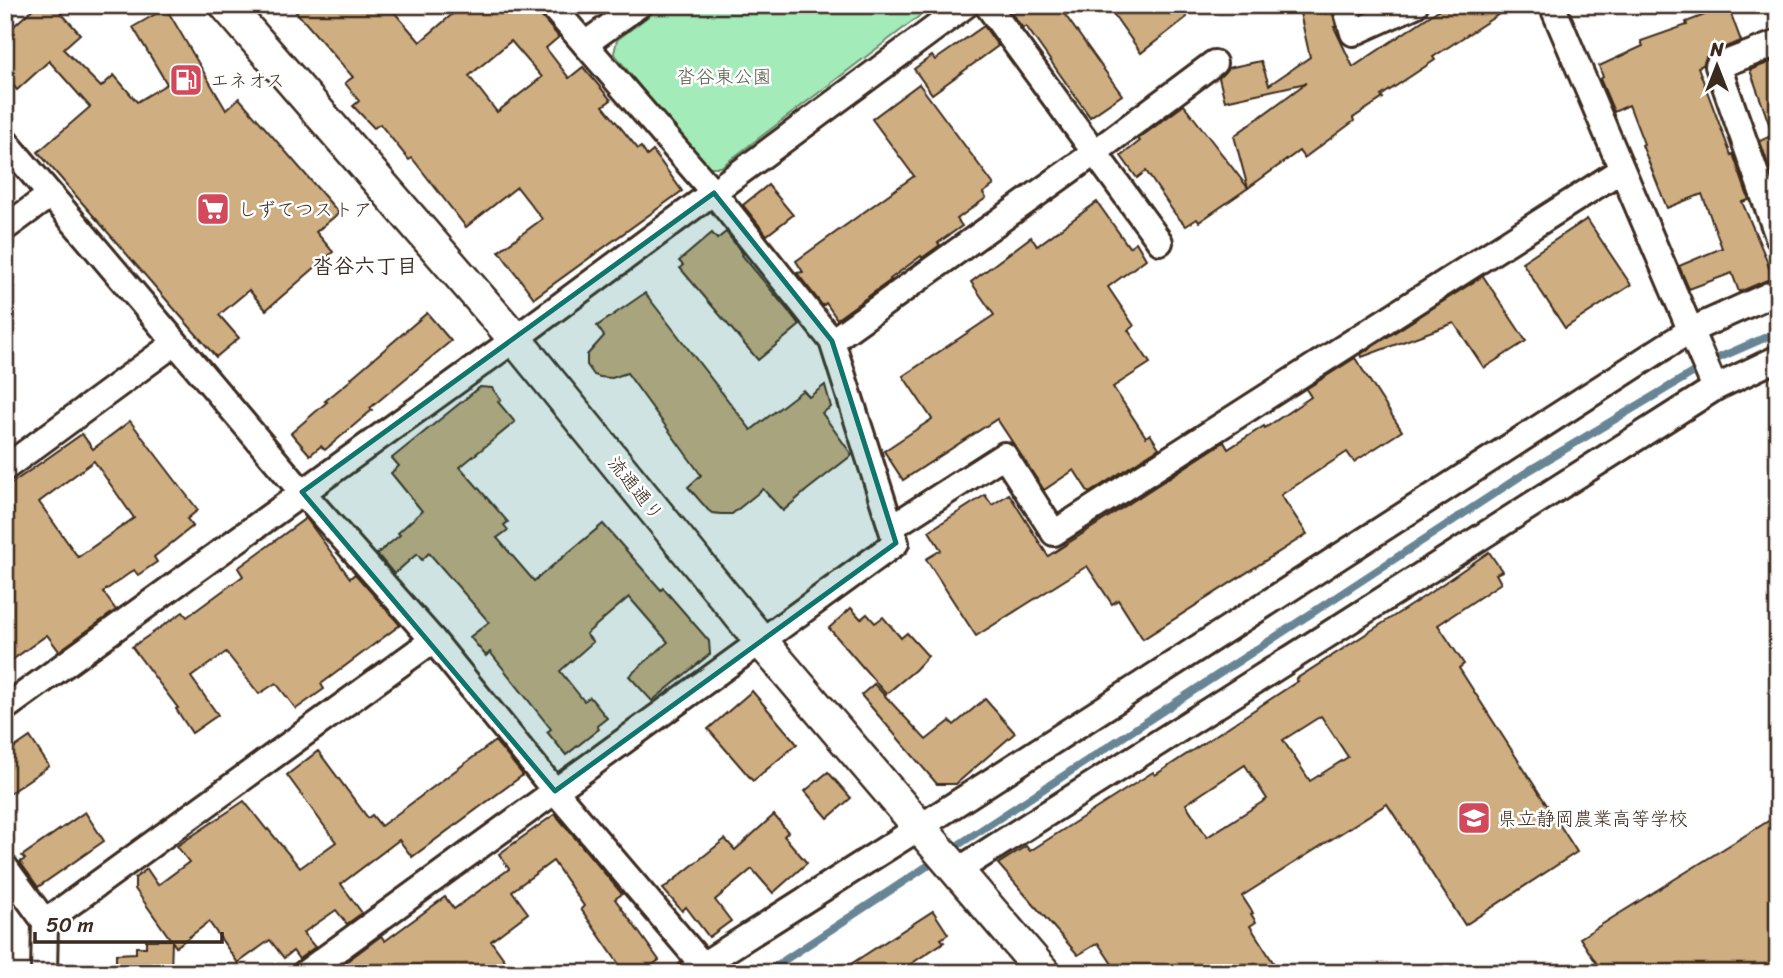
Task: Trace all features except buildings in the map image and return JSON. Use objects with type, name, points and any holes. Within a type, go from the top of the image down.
[{"type":"main road","name":"流通通り","points":[[226,5],[515,339],[760,640],[1044,973]]},
{"type":"street","points":[[305,973],[896,543],[832,341],[714,193],[551,5]]},
{"type":"street","points":[[585,44],[639,5]]},
{"type":"street","points":[[5,708],[515,339],[966,5]]},
{"type":"street","points":[[987,5],[1160,242]]},
{"type":"street","points":[[1345,5],[1353,33],[1415,5]]},
{"type":"street","points":[[1552,5],[1715,388]]},
{"type":"street","points":[[1778,43],[1718,66],[1778,237]]},
{"type":"street","points":[[832,341],[1094,153],[1214,63]]},
{"type":"street","points":[[5,141],[302,492],[433,640],[696,969],[925,832],[1689,331],[1778,291]]},
{"type":"street","points":[[892,527],[1004,455],[1054,533],[1621,170]]},
{"type":"street","points":[[5,228],[50,195]]},
{"type":"street","points":[[5,468],[175,343]]},
{"type":"street","points":[[957,872],[1715,388],[1778,358]]},
{"type":"street","points":[[45,922],[433,640]]},
{"type":"street","points":[[5,867],[45,922],[44,973]]},
{"type":"highlighted area","points":[[714,193],[832,341],[896,543],[555,791],[302,492]]},
{"type":"green space","name":"沓谷東公園","points":[[663,5],[934,5],[721,167],[702,167],[614,53],[617,40]]},
{"type":"waterway","points":[[949,851],[1530,470],[1714,360],[1778,332]]},
{"type":"waterway","points":[[765,973],[938,859]]},
{"type":"place","name":"エネオス","points":[[186,80]]},
{"type":"place","name":"しずてつストア","points":[[213,209]]},
{"type":"place","name":"県立静岡農業高等学校","points":[[1474,818]]},
{"type":"district","name":"沓谷六丁目","points":[[365,266]]}]
